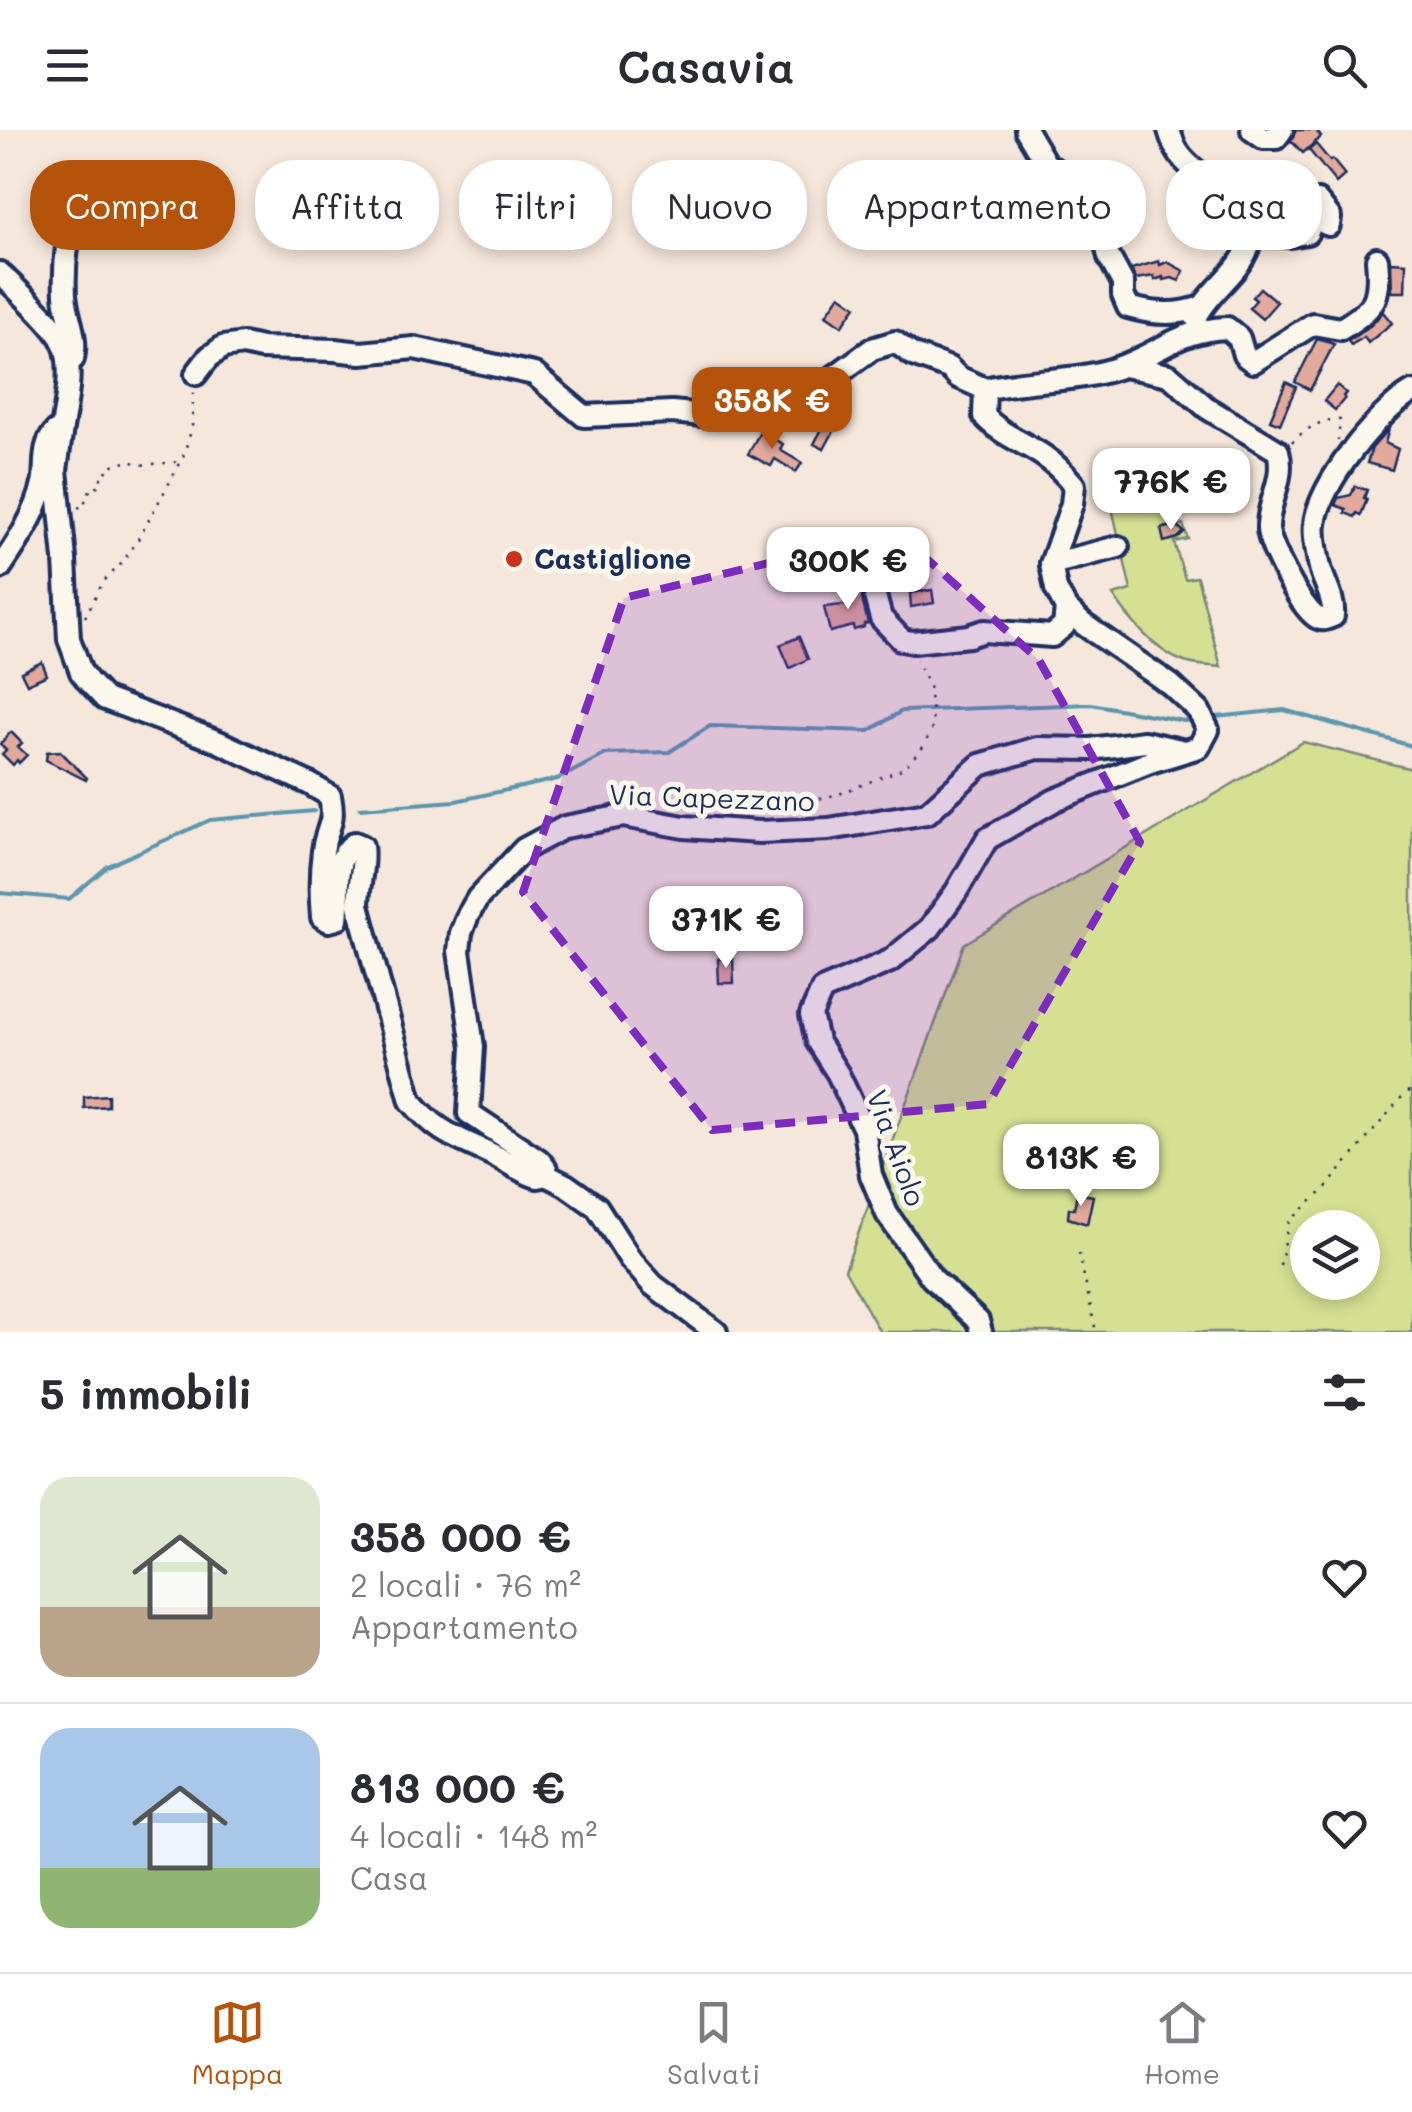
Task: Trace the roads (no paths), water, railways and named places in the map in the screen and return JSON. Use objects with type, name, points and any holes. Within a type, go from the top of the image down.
[{"type":"street","points":[[1026,130],[1046,164],[1097,200],[1107,216],[1108,257],[1123,283],[1128,307],[1186,313],[1201,307]]},
{"type":"street","points":[[1169,130],[1178,153],[1186,160]]},
{"type":"street","points":[[1252,130],[1263,138],[1279,134]]},
{"type":"street","points":[[1322,208],[1331,221],[1329,226],[1322,222]]},
{"type":"street","points":[[66,250],[67,315],[75,336],[56,470],[69,638],[81,672],[104,700],[218,742],[330,796],[334,814],[323,846],[322,917],[329,921],[337,918],[340,863],[348,848],[355,843],[362,846],[358,905],[411,1101],[448,1136],[527,1174],[546,1175],[597,1208],[653,1286],[716,1332]]},
{"type":"street","points":[[1182,336],[1247,250]]},
{"type":"street","points":[[196,374],[208,356],[242,344],[361,354],[414,348],[534,374],[584,416],[672,412],[712,416],[719,413],[722,398],[798,401],[813,396],[872,350],[896,342],[913,355],[948,368],[985,389],[1124,366],[1182,336],[1228,328],[1239,338],[1244,355],[1253,362],[1313,324],[1341,329],[1366,313],[1378,294],[1376,260]]},
{"type":"street","points":[[0,272],[64,342],[69,376]]},
{"type":"street","points":[[1124,366],[1168,375],[1207,408],[1278,451],[1280,478],[1268,524],[1269,536],[1308,610],[1327,619],[1333,616],[1334,607],[1319,568],[1314,524],[1321,502],[1370,427],[1412,392]]},
{"type":"street","points":[[985,389],[984,416],[996,429],[1047,458],[1074,486],[1072,504],[1051,564],[1056,589],[1066,608],[1170,684],[1199,712],[1208,730],[1199,747],[1185,751]]},
{"type":"street","points":[[0,568],[25,530],[43,483],[43,462],[50,437],[55,432],[62,434]]},
{"type":"street","points":[[1051,564],[1118,547]]},
{"type":"street","points":[[874,596],[881,618],[902,640],[912,642],[968,636],[984,630],[1052,636],[1064,626],[1066,608]]},
{"type":"street","name":"Via Capezzano","points":[[546,1175],[546,1168],[538,1160],[469,1113],[468,1103],[473,1047],[459,951],[461,932],[478,898],[524,849],[565,827],[624,816],[684,827],[760,832],[829,829],[906,818],[927,813],[980,765],[1037,748],[1092,748],[1144,742],[1185,751]]},
{"type":"street","name":"Via Aiolo","points":[[982,1332],[960,1302],[932,1278],[887,1214],[871,1176],[864,1129],[817,1041],[811,1014],[822,990],[890,961],[930,928],[987,838],[1055,800],[1185,751]]},
{"type":"waterway","points":[[360,808],[456,801],[558,779],[606,754],[669,752],[710,726],[869,731],[902,711],[1091,704],[1191,720]]},
{"type":"waterway","points":[[1216,717],[1284,710],[1412,746]]},
{"type":"waterway","points":[[0,893],[69,899],[108,866],[210,820],[314,811]]},
{"type":"place","name":"Castiglione","points":[[514,559]]}]
